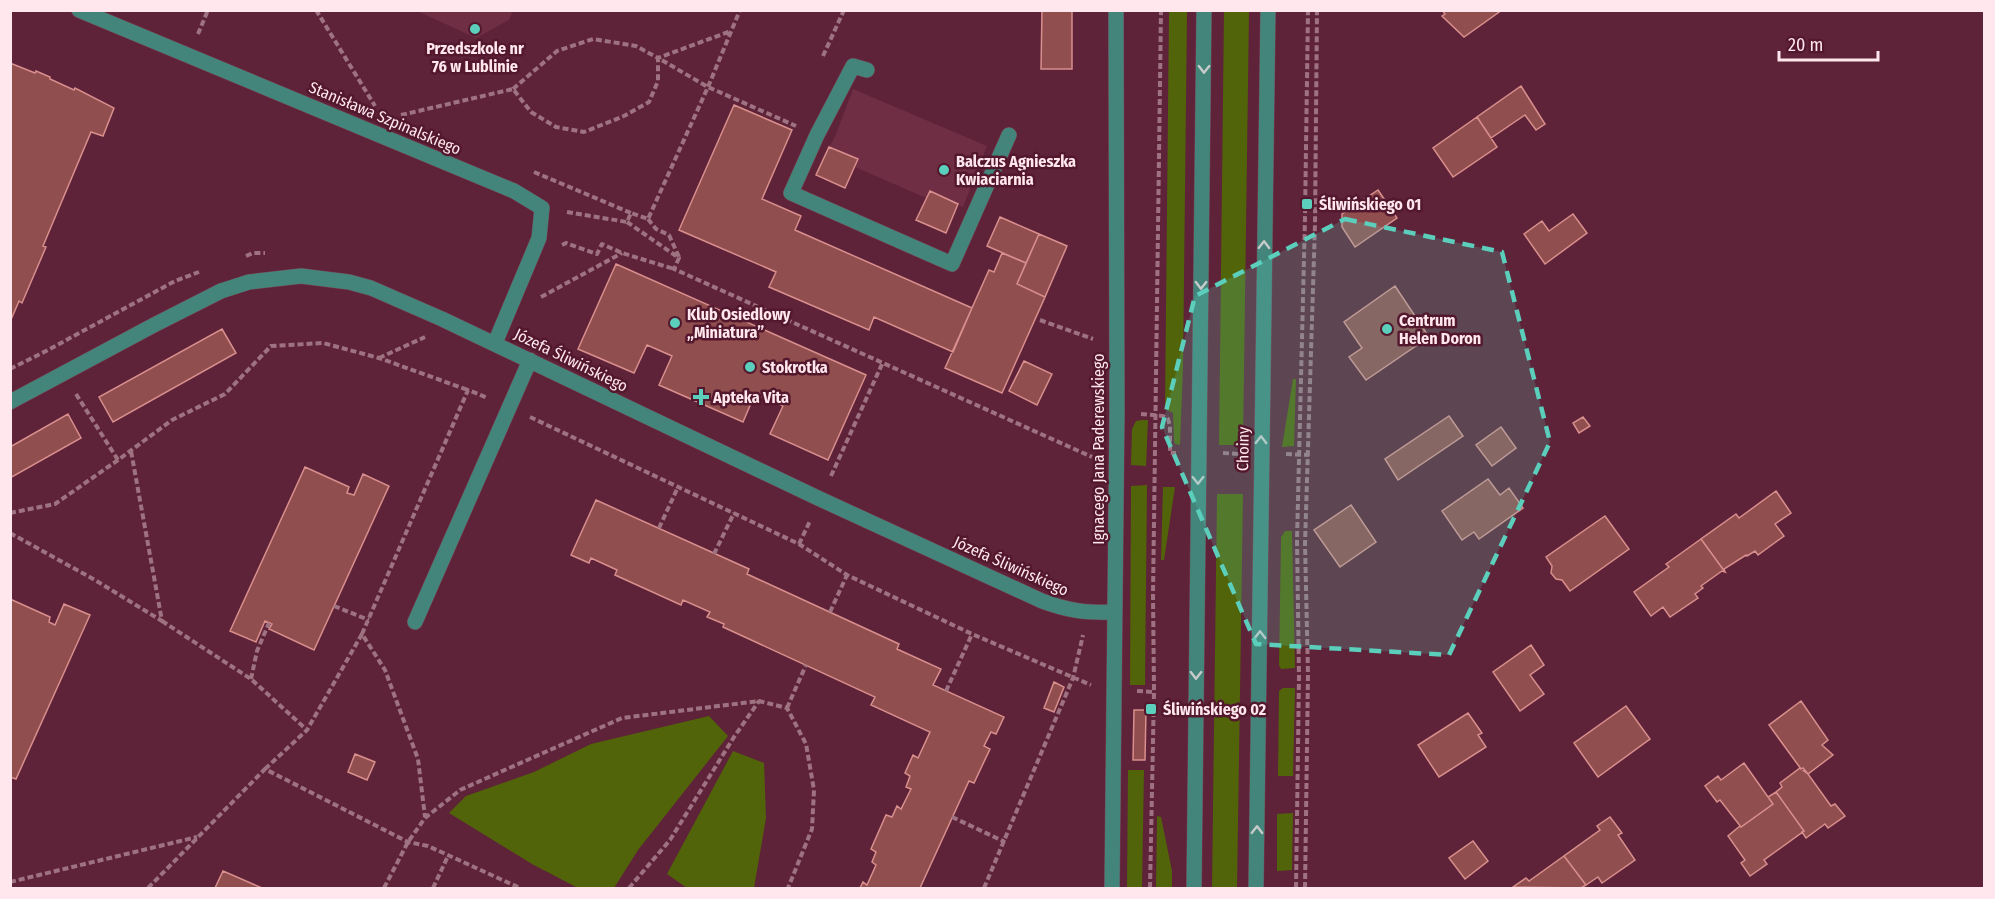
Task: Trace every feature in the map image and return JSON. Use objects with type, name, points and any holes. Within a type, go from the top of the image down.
[{"type":"street","name":"Stanisława Szpinalskiego","points":[[79,10],[514,191],[542,208]]},
{"type":"street","name":"Ignacego Jana Paderewskiego","points":[[1112,888],[1117,413],[1116,10]]},
{"type":"street","points":[[1194,888],[1204,10]]},
{"type":"street","name":"Choiny","points":[[1256,888],[1268,10]]},
{"type":"street","points":[[867,70],[853,66],[790,193],[952,264],[1009,135]]},
{"type":"street","points":[[495,343],[539,238],[542,208]]},
{"type":"street","name":"Józefa Śliwińskiego","points":[[10,402],[221,291],[249,282],[301,276],[350,282],[371,288],[495,343],[820,499],[1042,601],[1065,610],[1089,613],[1114,612]]},
{"type":"street","points":[[415,622],[530,360]]},
{"type":"path","points":[[196,38],[208,10]]},
{"type":"path","points":[[316,10],[376,108]]},
{"type":"path","points":[[648,219],[740,10]]},
{"type":"path","points":[[822,56],[844,10]]},
{"type":"path","points":[[1150,888],[1161,10]]},
{"type":"path","points":[[1296,888],[1299,677],[1297,540],[1308,10]]},
{"type":"path","points":[[1305,888],[1308,675],[1305,544],[1315,224],[1317,10]]},
{"type":"path","points":[[658,58],[731,31]]},
{"type":"path","points":[[401,115],[513,89],[557,51],[593,39],[636,46],[708,87],[817,135]]},
{"type":"path","points":[[513,89],[531,112],[555,127],[584,132],[624,116],[649,102],[658,81],[658,58]]},
{"type":"path","points":[[542,208],[627,222],[679,258]]},
{"type":"path","points":[[627,222],[631,213],[648,219],[656,229],[669,235],[679,258],[674,269]]},
{"type":"path","points":[[560,247],[566,243],[597,254],[602,244],[622,253],[674,269],[1096,459],[1096,447]]},
{"type":"path","points":[[516,292],[532,298],[541,297],[622,253]]},
{"type":"path","points":[[10,369],[175,280]]},
{"type":"path","points":[[1040,320],[1098,341]]},
{"type":"path","points":[[10,513],[55,504],[172,420],[225,394],[270,346],[323,343],[379,358],[509,407],[799,544],[847,575],[972,634],[1098,687]]},
{"type":"path","points":[[48,350],[118,460]]},
{"type":"path","points":[[799,544],[883,362]]},
{"type":"path","points":[[148,888],[265,769],[307,730],[369,620],[468,390]]},
{"type":"path","points":[[131,451],[162,621]]},
{"type":"path","points":[[659,528],[678,487]]},
{"type":"path","points":[[714,554],[734,513]]},
{"type":"path","points":[[10,533],[95,580],[251,679],[307,730]]},
{"type":"path","points":[[830,612],[847,575]]},
{"type":"path","points":[[334,606],[369,620]]},
{"type":"path","points":[[984,888],[1073,678],[1089,613]]},
{"type":"path","points":[[251,679],[257,651],[268,623]]},
{"type":"path","points":[[362,634],[385,670],[418,759],[425,818]]},
{"type":"path","points":[[946,691],[972,634]]},
{"type":"path","points":[[787,708],[806,665]]},
{"type":"path","points":[[629,888],[670,840],[759,701]]},
{"type":"path","points":[[384,888],[408,842],[425,818],[460,790],[622,718],[759,701],[787,708],[806,744],[814,790],[812,829],[788,888]]},
{"type":"path","points":[[265,769],[408,842],[428,846],[513,887],[520,888]]},
{"type":"path","points":[[952,818],[1005,842]]},
{"type":"path","points":[[10,882],[198,837]]},
{"type":"path","points":[[433,888],[448,856]]},
{"type":"highlighted area","points":[[1345,219],[1502,252],[1550,442],[1449,655],[1256,644],[1162,427],[1195,296]]},
{"type":"shaded area","name":"Przedszkole nr 76 w Lublinie","points":[[417,11],[513,11],[509,20],[476,38]]},
{"type":"shaded area","points":[[853,89],[987,146],[963,207],[930,191],[926,198],[855,167],[858,159],[829,147]]},
{"type":"green space","points":[[1169,11],[1187,11],[1180,445],[1175,444],[1174,440],[1173,413],[1165,409]]},
{"type":"green space","points":[[1224,11],[1249,11],[1243,445],[1219,445]]},
{"type":"green space","points":[[1293,379],[1296,379],[1294,446],[1282,447]]},
{"type":"green space","points":[[1148,420],[1146,466],[1131,465],[1132,429],[1136,421]]},
{"type":"green space","points":[[1147,485],[1145,685],[1130,685],[1131,486]]},
{"type":"green space","points":[[1163,487],[1175,487],[1164,560],[1161,560]]},
{"type":"green space","points":[[1217,494],[1243,494],[1237,888],[1212,888]]},
{"type":"green space","points":[[1285,531],[1292,531],[1295,668],[1281,669],[1279,665],[1281,537]]},
{"type":"green space","points":[[1283,688],[1295,688],[1293,776],[1278,776],[1279,691]]},
{"type":"green space","points":[[709,716],[728,736],[638,850],[614,888],[578,888],[532,864],[449,813],[466,796],[534,772],[591,744]]},
{"type":"green space","points":[[733,751],[764,763],[766,818],[754,888],[687,888],[667,874]]},
{"type":"green space","points":[[1128,770],[1144,770],[1142,888],[1127,888]]},
{"type":"green space","points":[[1293,813],[1292,870],[1277,871],[1277,814]]},
{"type":"green space","points":[[1157,816],[1161,817],[1172,871],[1172,888],[1156,888]]},
{"type":"building","points":[[1042,10],[1072,10],[1072,69],[1041,69]]},
{"type":"building","points":[[1442,10],[1502,10],[1464,37],[1442,16],[1445,14]]},
{"type":"building","points":[[10,63],[50,77],[114,108],[103,136],[91,132],[43,246],[46,247],[22,303],[19,301],[10,322]]},
{"type":"building","points":[[1521,86],[1545,124],[1536,130],[1525,115],[1491,138],[1477,117]]},
{"type":"building","points":[[734,105],[792,130],[762,199],[801,216],[795,230],[972,308],[953,352],[874,317],[869,330],[769,287],[776,272],[679,230]]},
{"type":"building","points":[[1477,117],[1497,147],[1453,177],[1433,148]]},
{"type":"building","points":[[829,147],[858,159],[845,188],[816,175]]},
{"type":"building","points":[[1378,190],[1397,218],[1355,247],[1342,227],[1342,214]]},
{"type":"building","points":[[930,191],[958,204],[946,233],[916,220]]},
{"type":"building","points":[[1573,214],[1587,233],[1545,264],[1524,234],[1542,221],[1549,231]]},
{"type":"building","points":[[1000,217],[1039,234],[1026,263],[987,246]]},
{"type":"building","points":[[1039,234],[1067,246],[1045,297],[1017,284]]},
{"type":"building","points":[[1002,253],[1026,263],[1017,284],[1045,297],[1002,393],[945,368],[989,270],[994,272]]},
{"type":"building","points":[[616,264],[866,375],[828,460],[770,434],[783,406],[755,394],[743,422],[659,385],[672,356],[647,345],[634,373],[578,349]]},
{"type":"building","name":"Centrum Helen Doron","points":[[1395,286],[1429,337],[1366,380],[1349,357],[1362,348],[1344,322]]},
{"type":"building","points":[[222,329],[236,353],[113,422],[99,397]]},
{"type":"building","points":[[1024,361],[1052,374],[1037,405],[1009,391]]},
{"type":"building","points":[[68,414],[81,438],[10,478],[10,447]]},
{"type":"building","points":[[1449,416],[1463,436],[1398,480],[1385,459]]},
{"type":"building","points":[[1583,417],[1590,426],[1579,433],[1573,423]]},
{"type":"building","points":[[1501,427],[1516,448],[1492,466],[1476,445]]},
{"type":"building","points":[[305,467],[349,487],[347,493],[354,495],[363,474],[389,486],[314,650],[269,629],[272,624],[265,621],[256,642],[230,631]]},
{"type":"building","points":[[1488,479],[1500,495],[1509,488],[1523,508],[1479,539],[1474,532],[1462,540],[1442,511]]},
{"type":"building","points":[[1776,491],[1791,513],[1775,524],[1784,536],[1758,555],[1755,551],[1746,555],[1724,569],[1725,572],[1701,539],[1736,514],[1739,518]]},
{"type":"building","points":[[596,500],[749,569],[747,574],[899,644],[897,649],[941,669],[933,685],[1004,717],[996,734],[991,732],[984,746],[990,749],[974,783],[969,781],[920,888],[860,888],[863,882],[867,885],[876,865],[872,862],[876,852],[871,849],[886,815],[892,817],[897,806],[901,809],[911,789],[906,787],[910,776],[905,773],[913,755],[918,758],[930,732],[871,705],[875,697],[723,627],[724,624],[707,617],[710,612],[683,600],[681,605],[615,575],[617,570],[591,558],[589,563],[571,555]]},
{"type":"building","points":[[1351,505],[1376,542],[1340,567],[1314,530]]},
{"type":"building","points":[[1605,516],[1629,549],[1570,591],[1562,580],[1556,579],[1551,573],[1552,566],[1546,557]]},
{"type":"building","points":[[1701,539],[1725,572],[1722,571],[1701,586],[1703,588],[1695,594],[1698,598],[1670,617],[1663,607],[1651,616],[1634,592],[1669,567],[1666,564]]},
{"type":"building","points":[[10,599],[50,617],[49,622],[55,625],[64,604],[90,615],[16,779],[10,777]]},
{"type":"building","points":[[1531,645],[1544,665],[1530,675],[1544,694],[1520,711],[1493,672]]},
{"type":"building","points":[[1054,682],[1064,687],[1054,712],[1044,708]]},
{"type":"building","points":[[1801,701],[1828,740],[1822,745],[1833,755],[1808,774],[1803,768],[1801,769],[1769,725]]},
{"type":"building","points":[[1626,706],[1650,739],[1598,777],[1574,743]]},
{"type":"building","points":[[1134,710],[1146,710],[1145,760],[1133,760]]},
{"type":"building","points":[[1468,713],[1482,733],[1478,735],[1486,747],[1439,777],[1418,745]]},
{"type":"building","points":[[355,754],[375,762],[367,780],[348,772]]},
{"type":"building","points":[[1744,763],[1773,804],[1741,827],[1720,800],[1717,802],[1705,786],[1718,776],[1721,780]]},
{"type":"building","points":[[1800,768],[1808,774],[1831,806],[1835,804],[1845,816],[1828,828],[1825,824],[1806,838],[1802,832],[1804,831],[1776,792],[1782,787],[1780,783]]},
{"type":"building","points":[[1776,792],[1804,831],[1764,860],[1767,864],[1750,876],[1741,863],[1745,860],[1728,836],[1773,804],[1768,797]]},
{"type":"building","points":[[1610,817],[1622,833],[1618,835],[1635,860],[1602,883],[1598,877],[1586,885],[1564,856],[1600,830],[1597,826]]},
{"type":"building","points":[[1473,841],[1488,861],[1465,879],[1449,858]]},
{"type":"building","points":[[1564,856],[1586,885],[1581,888],[1513,887],[1526,878],[1529,881]]},
{"type":"building","points":[[223,871],[262,888],[215,888]]},
{"type":"place","name":"Przedszkole nr 76 w Lublinie","points":[[475,29]]},
{"type":"place","name":"Balczus Agnieszka Kwiaciarnia","points":[[944,170]]},
{"type":"place","name":"Śliwińskiego 01","points":[[1307,204]]},
{"type":"place","name":"Klub Osiedlowy „Miniatura”","points":[[675,323]]},
{"type":"place","name":"Centrum Helen Doron","points":[[1387,329]]},
{"type":"place","name":"Stokrotka","points":[[750,367]]},
{"type":"place","name":"Apteka Vita","points":[[701,397]]},
{"type":"place","name":"Śliwińskiego 02","points":[[1151,709]]}]
